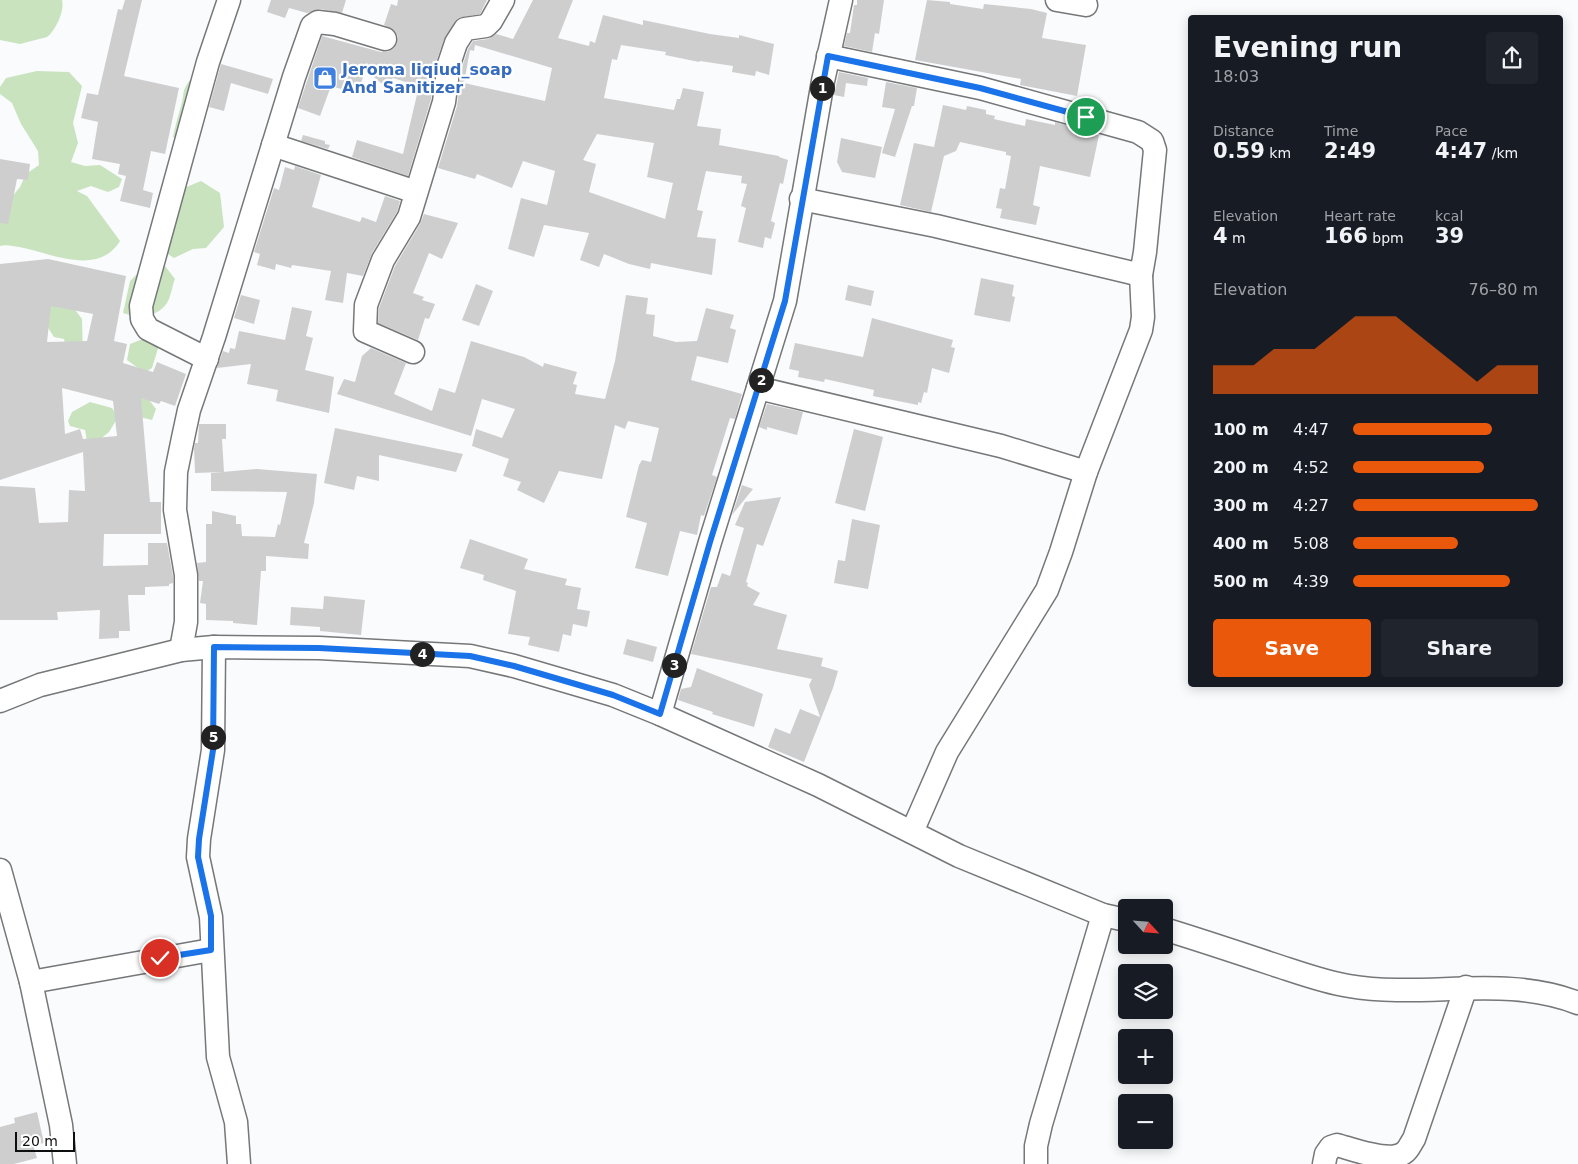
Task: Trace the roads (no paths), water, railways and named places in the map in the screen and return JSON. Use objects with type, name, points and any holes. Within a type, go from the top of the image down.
[{"type":"street","points":[[207,359],[148,329],[142,319],[141,306],[208,62],[229,0]]},
{"type":"street","points":[[413,352],[365,331],[366,305],[383,260],[409,217],[444,102],[449,64],[456,43],[466,29],[486,26],[503,0]]},
{"type":"street","points":[[660,714],[710,542],[785,301],[828,56],[841,0]]},
{"type":"street","points":[[1057,0],[1086,6]]},
{"type":"street","points":[[181,650],[186,622],[186,575],[175,510],[176,472],[189,410],[207,359],[294,77],[312,26],[318,22],[336,24],[385,39]]},
{"type":"street","points":[[828,56],[980,88],[1138,132],[1152,141],[1155,150],[1141,275],[1143,317],[1141,330],[1086,472],[1061,552],[1046,590],[947,752],[912,832]]},
{"type":"street","points":[[273,145],[416,192]]},
{"type":"street","points":[[802,199],[936,226],[1141,275]]},
{"type":"street","points":[[758,388],[896,419],[1001,446],[1086,472]]},
{"type":"street","points":[[214,647],[213,750],[199,839],[198,857],[211,916],[211,950],[218,1057],[236,1122],[239,1164]]},
{"type":"street","points":[[0,701],[40,685],[181,650],[214,647],[319,648],[470,656],[514,666],[613,695],[660,714],[818,785],[959,856],[1103,915],[1118,918]]},
{"type":"street","points":[[0,870],[31,982],[61,1125],[65,1164]]},
{"type":"street","points":[[1036,1164],[1036,1146],[1041,1124],[1103,915]]},
{"type":"street","points":[[1173,932],[1297,972],[1348,986],[1400,990],[1466,987],[1501,988],[1562,997],[1578,1003]]},
{"type":"street","points":[[31,982],[211,950]]},
{"type":"street","points":[[1324,1164],[1326,1154],[1331,1147],[1338,1145],[1386,1159],[1398,1157],[1406,1152],[1414,1139],[1466,987]]},
{"type":"place","name":"Jeroma liqiud_soap And Sanitizer","points":[[325,78]]}]
